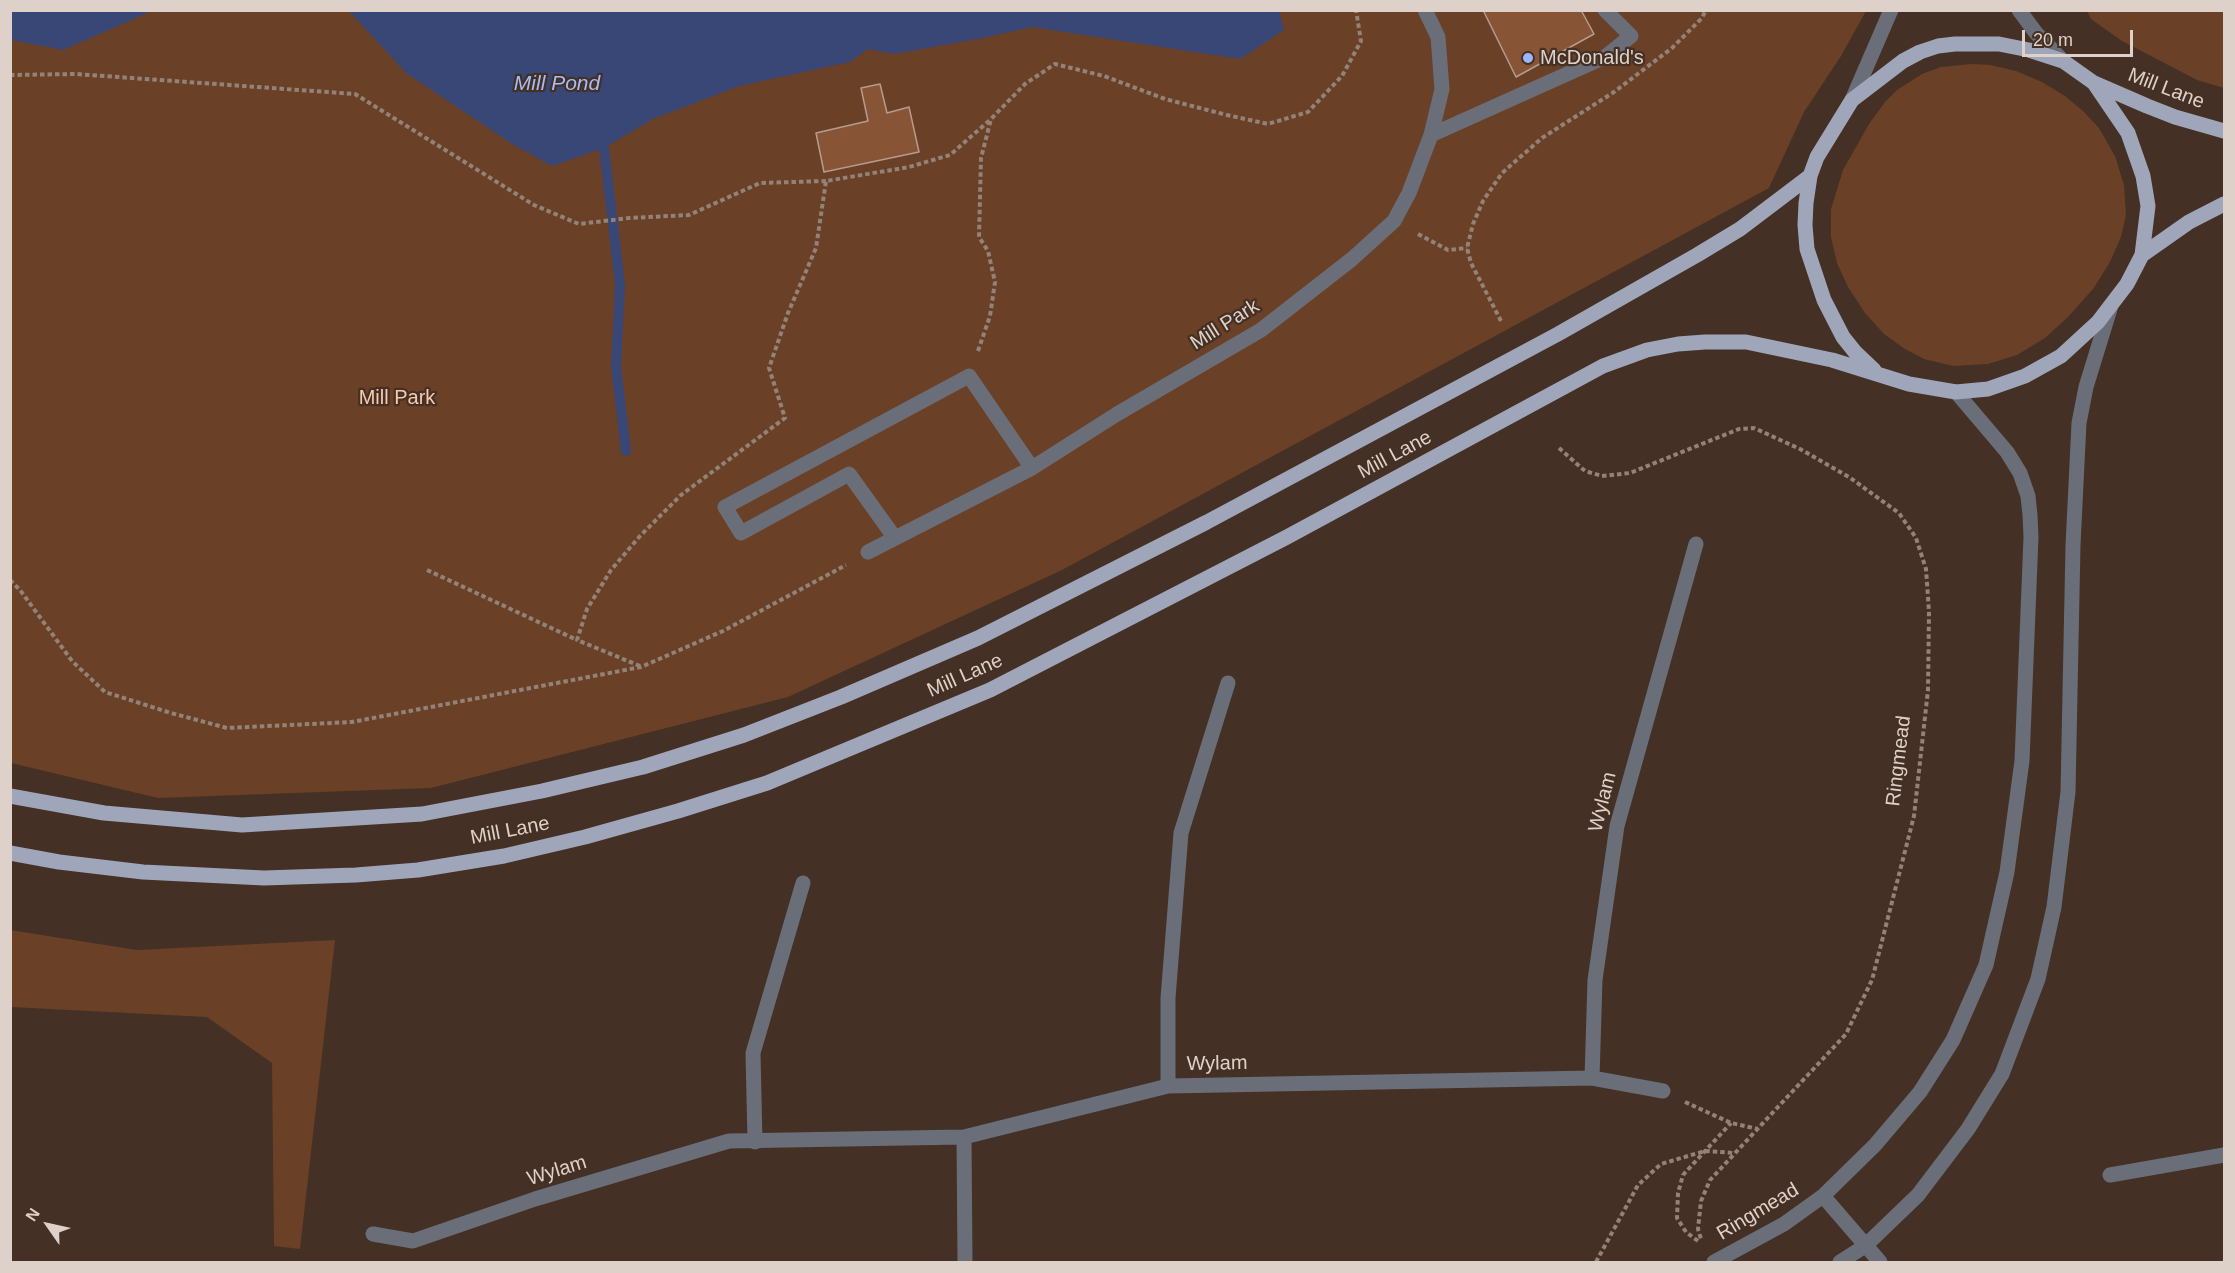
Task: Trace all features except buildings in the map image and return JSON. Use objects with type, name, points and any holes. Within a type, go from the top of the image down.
[{"type":"main road","name":"Mill Lane","points":[[1878,373],[1855,352],[1843,337],[1824,300],[1807,249],[1805,225],[1810,176],[1817,157],[1852,100],[1904,61],[1938,46],[1977,43],[1999,44],[2029,50],[2063,62],[2094,83],[2175,117],[2224,131]]},
{"type":"main road","name":"Mill Lane","points":[[10,853],[59,862],[143,872],[264,878],[418,870],[504,856],[585,837],[766,783],[990,690],[1161,603],[1603,366],[1647,350],[1678,344],[1746,342],[1832,360],[1909,384],[1956,392],[1988,388],[2025,376],[2045,367],[2079,341],[2110,309],[2127,284],[2142,255],[2148,206],[2143,176],[2128,133],[2094,83]]},
{"type":"main road","name":"Mill Lane","points":[[10,796],[104,813],[242,825],[422,814],[542,791],[643,768],[744,735],[841,697],[978,638],[1207,522],[1558,334],[1697,255],[1740,230],[1810,176]]},
{"type":"main road","name":"Mill Lane","points":[[2142,255],[2189,222],[2224,204]]},
{"type":"street","name":"Mill Park","points":[[868,552],[1032,468],[1117,414],[1261,330],[1352,259],[1394,221],[1431,135],[1442,89],[1438,37],[1425,10]]},
{"type":"street","points":[[1431,135],[1605,57],[1631,36],[1605,10]]},
{"type":"street","points":[[1852,100],[1891,10]]},
{"type":"street","points":[[2019,10],[2036,33],[2063,62]]},
{"type":"street","points":[[1840,1263],[1865,1246],[1918,1194],[1968,1129],[2002,1074],[2038,979],[2054,907],[2068,792],[2073,544],[2079,423],[2086,387],[2110,309]]},
{"type":"street","points":[[895,538],[849,474],[741,533],[725,507],[969,376],[1032,468]]},
{"type":"street","name":"Ringmead","points":[[1714,1263],[1784,1224],[1823,1196],[1875,1145],[1920,1092],[1953,1040],[1986,965],[2007,872],[2022,761],[2030,515],[2020,473],[2007,452],[1956,392]]},
{"type":"street","name":"Wylam","points":[[1592,1078],[1595,980],[1617,825],[1696,544]]},
{"type":"street","name":"Wylam","points":[[1168,1086],[1168,998],[1181,833],[1228,683]]},
{"type":"street","points":[[755,1142],[753,1053],[803,883]]},
{"type":"street","name":"Wylam","points":[[373,1234],[413,1241],[535,1199],[729,1141],[964,1137],[1168,1086],[1592,1078],[1663,1091]]},
{"type":"street","points":[[964,1137],[965,1263]]},
{"type":"street","points":[[2110,1175],[2224,1155]]},
{"type":"street","name":"Ringmead","points":[[1823,1196],[1880,1263]]},
{"type":"path","points":[[10,75],[75,74],[355,94],[534,205],[579,224],[629,218],[689,215],[759,183],[826,181],[909,167],[950,155],[991,119],[1025,84],[1055,64],[1104,76],[1165,99],[1268,124],[1308,112],[1342,76],[1360,40],[1356,10]]},
{"type":"path","points":[[1501,321],[1471,263],[1467,248],[1473,224],[1483,201],[1502,173],[1542,138],[1614,92],[1672,48],[1702,18],[1706,10]]},
{"type":"path","points":[[969,376],[990,316],[995,282],[988,251],[979,237],[981,158],[991,119]]},
{"type":"path","points":[[577,640],[587,609],[611,570],[640,536],[681,495],[785,418],[769,368],[788,313],[816,248],[826,181]]},
{"type":"path","points":[[1394,221],[1448,250],[1467,248]]},
{"type":"path","name":"Ringmead","points":[[1559,448],[1585,471],[1602,477],[1630,473],[1739,429],[1754,428],[1800,449],[1849,477],[1899,513],[1916,538],[1926,569],[1929,612],[1928,690],[1914,816],[1872,980],[1845,1034],[1710,1180],[1701,1201],[1698,1229],[1703,1246],[1686,1232],[1677,1218],[1678,1193],[1683,1175],[1705,1151]]},
{"type":"path","points":[[10,580],[27,598],[72,660],[105,692],[227,728],[352,722],[641,667],[723,631],[868,552]]},
{"type":"path","points":[[427,570],[577,640],[641,667]]},
{"type":"path","points":[[1663,1091],[1731,1123],[1758,1129]]},
{"type":"path","points":[[1705,1151],[1731,1123]]},
{"type":"path","points":[[1596,1263],[1638,1185],[1661,1164],[1705,1151],[1735,1153]]},
{"type":"green space","name":"Mill Park","points":[[11,11],[1866,11],[1841,56],[1804,112],[1769,188],[1062,570],[788,697],[431,788],[158,798],[11,763]]},
{"type":"green space","points":[[2087,11],[2224,11],[2224,88],[2197,80],[2122,41],[2091,19]]},
{"type":"green space","points":[[1991,65],[2016,71],[2042,82],[2065,96],[2083,111],[2099,128],[2115,156],[2124,185],[2126,215],[2121,237],[2110,262],[2093,289],[2045,338],[2017,355],[1988,364],[1953,366],[1924,359],[1905,349],[1884,334],[1865,313],[1848,287],[1837,263],[1831,237],[1831,209],[1843,170],[1869,124],[1885,102],[1897,90],[1922,74],[1941,67]]},
{"type":"green space","points":[[10,930],[137,950],[335,940],[300,1249],[274,1246],[272,1063],[207,1017],[11,1007]]},
{"type":"water","points":[[10,11],[152,11],[63,50],[11,40]]},
{"type":"water","name":"Mill Pond","points":[[349,11],[1279,11],[1284,30],[1240,59],[1032,27],[894,54],[868,49],[850,62],[739,86],[653,119],[604,148],[552,166],[512,144],[406,73]]},
{"type":"waterway","points":[[604,148],[620,285],[616,367],[626,451]]},
{"type":"place","name":"McDonald's","points":[[1528,58]]}]
